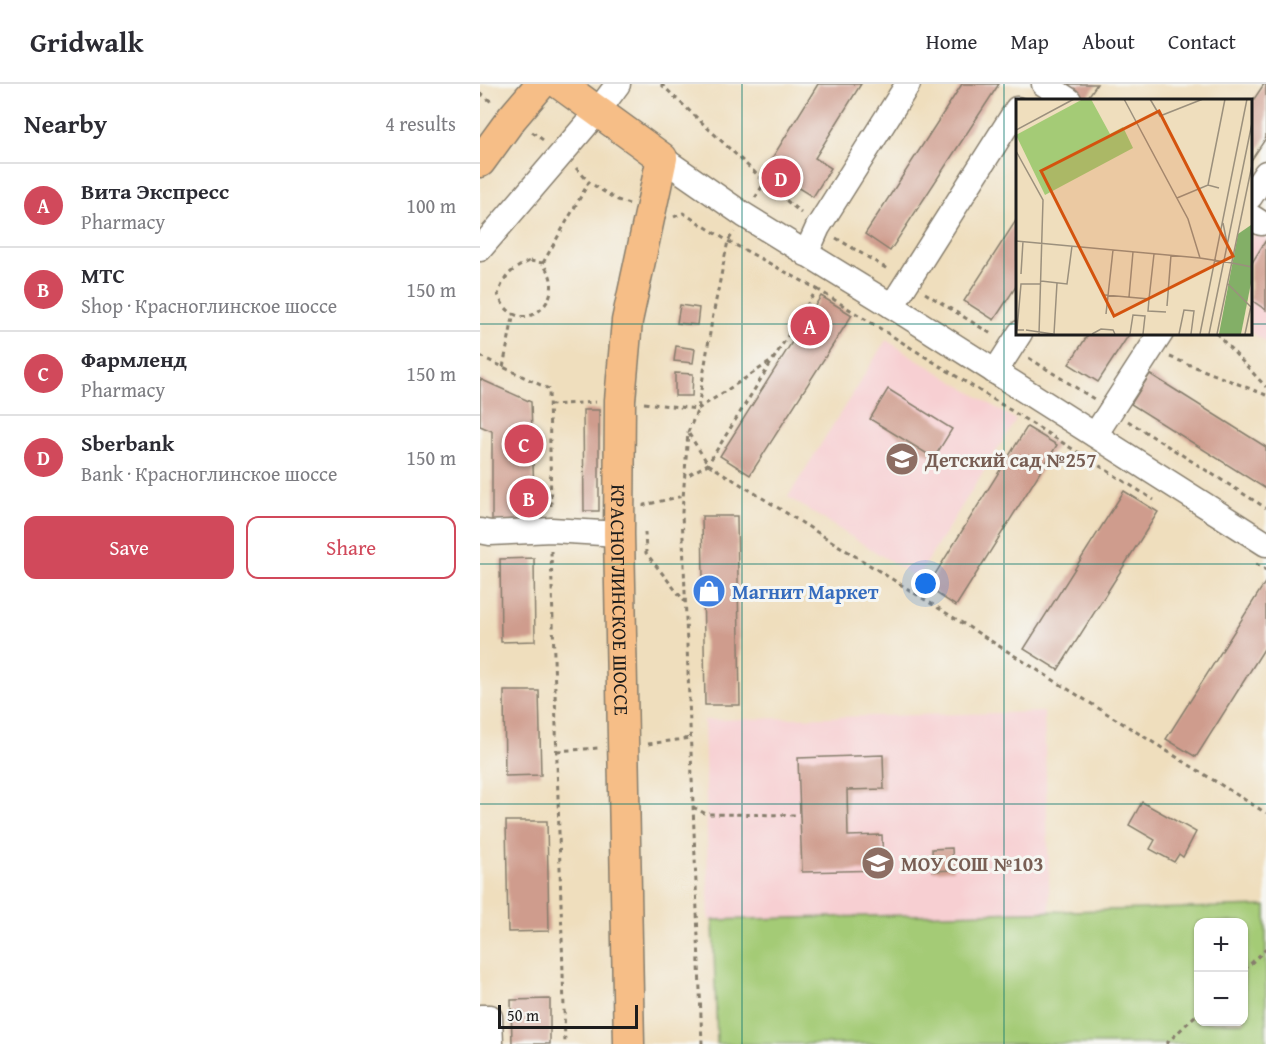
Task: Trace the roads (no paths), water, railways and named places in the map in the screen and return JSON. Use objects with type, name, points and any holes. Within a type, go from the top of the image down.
[{"type":"main road","points":[[480,162],[512,118],[541,84]]},
{"type":"main road","points":[[560,84],[662,158]]},
{"type":"main road","name":"КРАСНОГЛИНСКОЕ ШОССЕ","points":[[629,1044],[635,527],[620,400],[627,321],[662,158]]},
{"type":"street","points":[[480,249],[598,111],[618,84]]},
{"type":"street","points":[[806,254],[818,227],[908,84]]},
{"type":"street","points":[[1024,99],[1033,84]]},
{"type":"street","points":[[1044,84],[1067,99]]},
{"type":"street","points":[[892,306],[1016,111]]},
{"type":"street","points":[[662,158],[744,215],[1095,435],[1261,554]]},
{"type":"street","points":[[1251,196],[1266,173]]},
{"type":"street","points":[[995,372],[1016,340]]},
{"type":"street","points":[[1095,435],[1156,341]]},
{"type":"street","points":[[480,531],[635,527]]},
{"type":"street","points":[[480,1017],[490,1017],[491,1044]]},
{"type":"place","name":"Sberbank","points":[[781,178]]},
{"type":"place","name":"Вита Экспресс","points":[[810,326]]},
{"type":"place","name":"Фармленд","points":[[524,444]]},
{"type":"place","name":"Детский сад №257","points":[[902,459]]},
{"type":"place","name":"МТС","points":[[529,498]]},
{"type":"place","name":"Магнит Маркет","points":[[709,591]]},
{"type":"place","name":"МОУ СОШ №103","points":[[878,863]]}]
